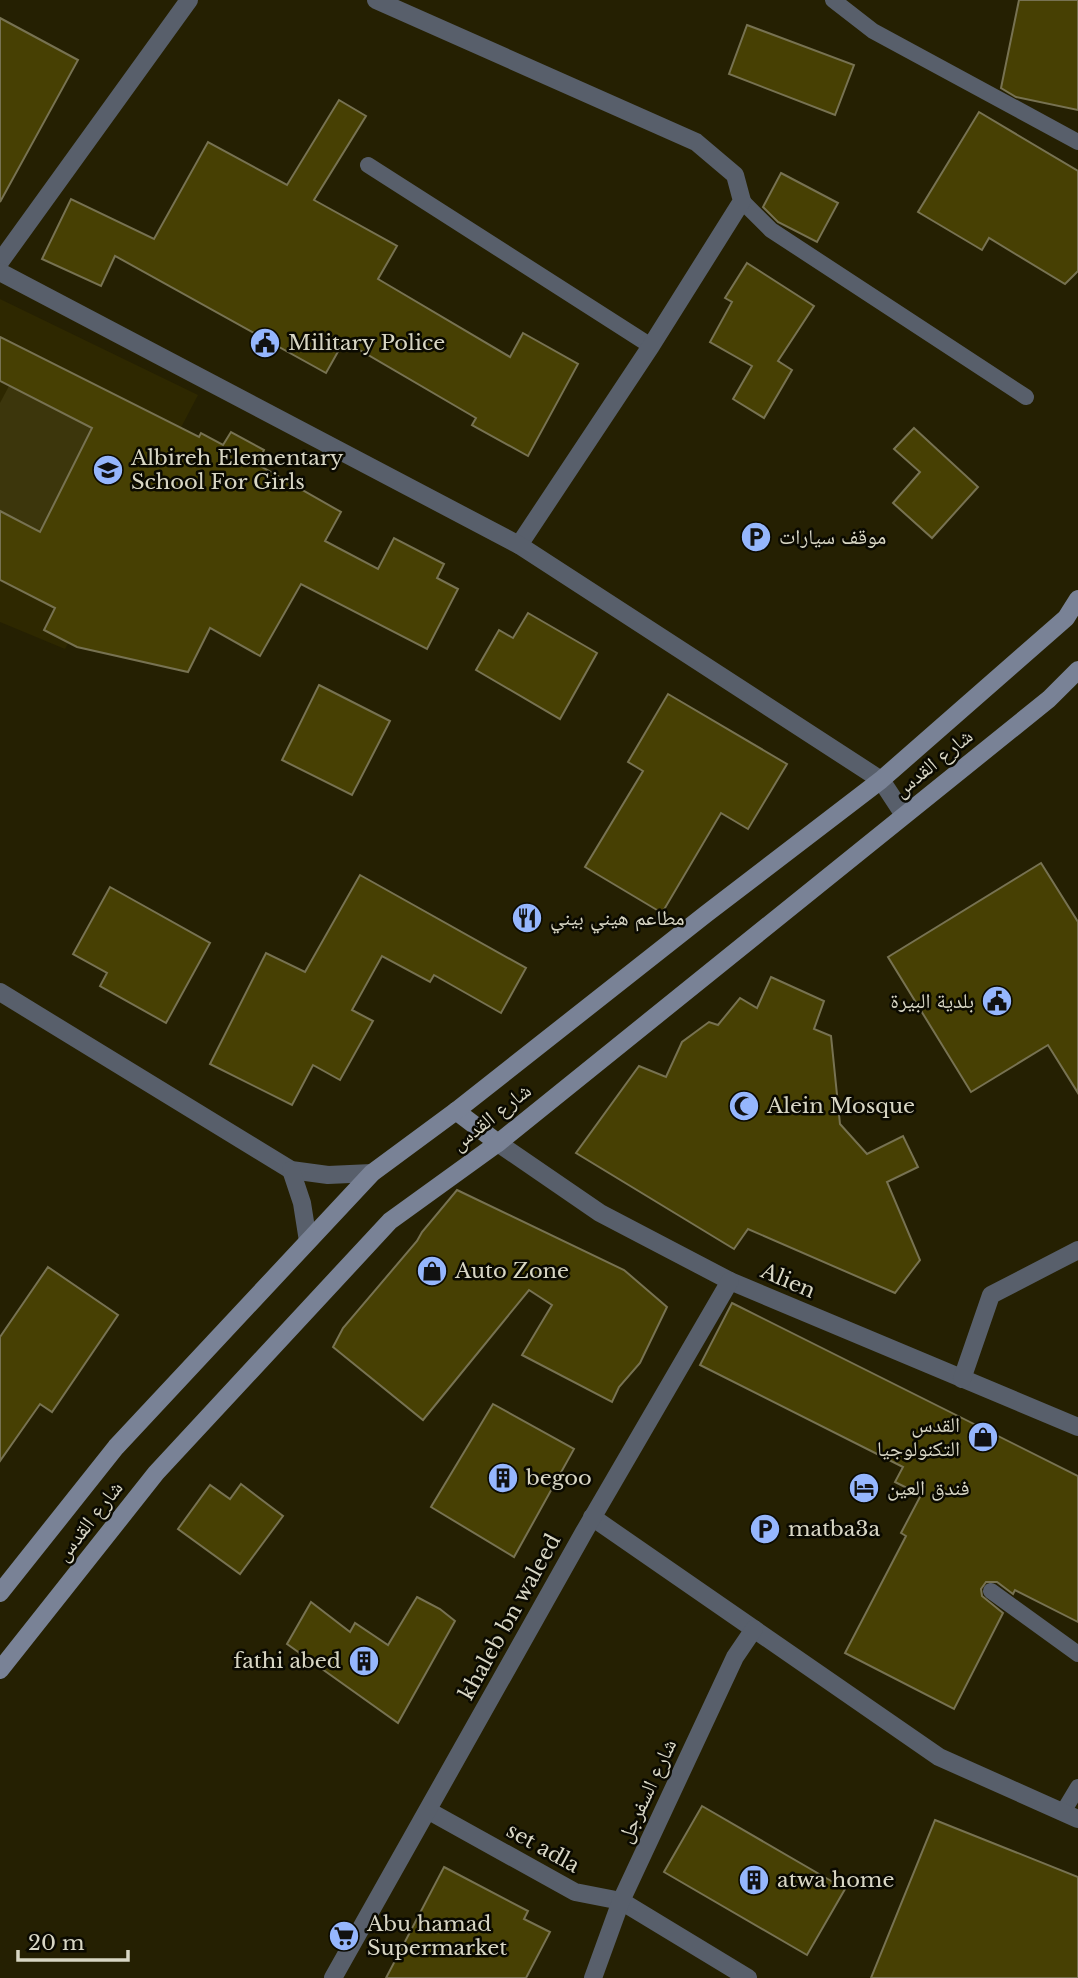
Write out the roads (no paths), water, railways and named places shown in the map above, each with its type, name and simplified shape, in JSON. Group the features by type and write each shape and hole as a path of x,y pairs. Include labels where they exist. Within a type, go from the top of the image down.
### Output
{"main road":[{"name":"شارع القدس","path":"0,1593 116,1447 372,1173 456,1111 881,780 1066,618 1078,599"},
{"name":"شارع القدس","path":"0,1670 156,1473 390,1221 498,1143 1049,699 1078,670"},
{"path":"456,1111 498,1143"}],"street":[{"path":"0,262 190,0"},
{"path":"376,0 695,142 735,175 742,201 651,346 519,545"},
{"path":"0,272 519,545 881,780 904,815"},
{"path":"0,992 291,1170 328,1175 372,1173"},
{"name":"Alien","path":"498,1143 600,1213 730,1281 1078,1427"},
{"path":"291,1170 302,1203 308,1241"},
{"path":"962,1379 991,1295 1078,1250"},
{"name":"khaleb bn waleed","path":"333,1978 592,1517 730,1281"},
{"path":"592,1517 939,1757 1071,1816"},
{"name":"شارع السفرجل","path":"593,1978 621,1901 735,1657 754,1629"},
{"name":"set adla","path":"429,1811 575,1892 621,1901 748,1978"}],"lane":[{"path":"833,0 873,31 1078,142"},
{"path":"368,165 651,346"},
{"path":"742,201 771,230 1026,397"},
{"path":"991,1591 1078,1654"},
{"path":"1071,1816 1078,1787"}],"place":[{"name":"Military Police","path":"265,343"},
{"name":"Albireh Elementary School For Girls","path":"108,470"},
{"name":"موقف سيارات","path":"756,537"},
{"name":"مطاعم هيني بيني","path":"527,918"},
{"name":"بلدية البيرة","path":"997,1001"},
{"name":"Alein Mosque","path":"744,1106"},
{"name":"Auto Zone","path":"432,1271"},
{"name":"القدس التكنولوجيا","path":"983,1437"},
{"name":"begoo","path":"503,1478"},
{"name":"فندق العين","path":"864,1488"},
{"name":"matba3a","path":"765,1529"},
{"name":"fathi abed","path":"364,1661"},
{"name":"atwa home","path":"754,1880"},
{"name":"Abu hamad Supermarket","path":"344,1936"}]}
